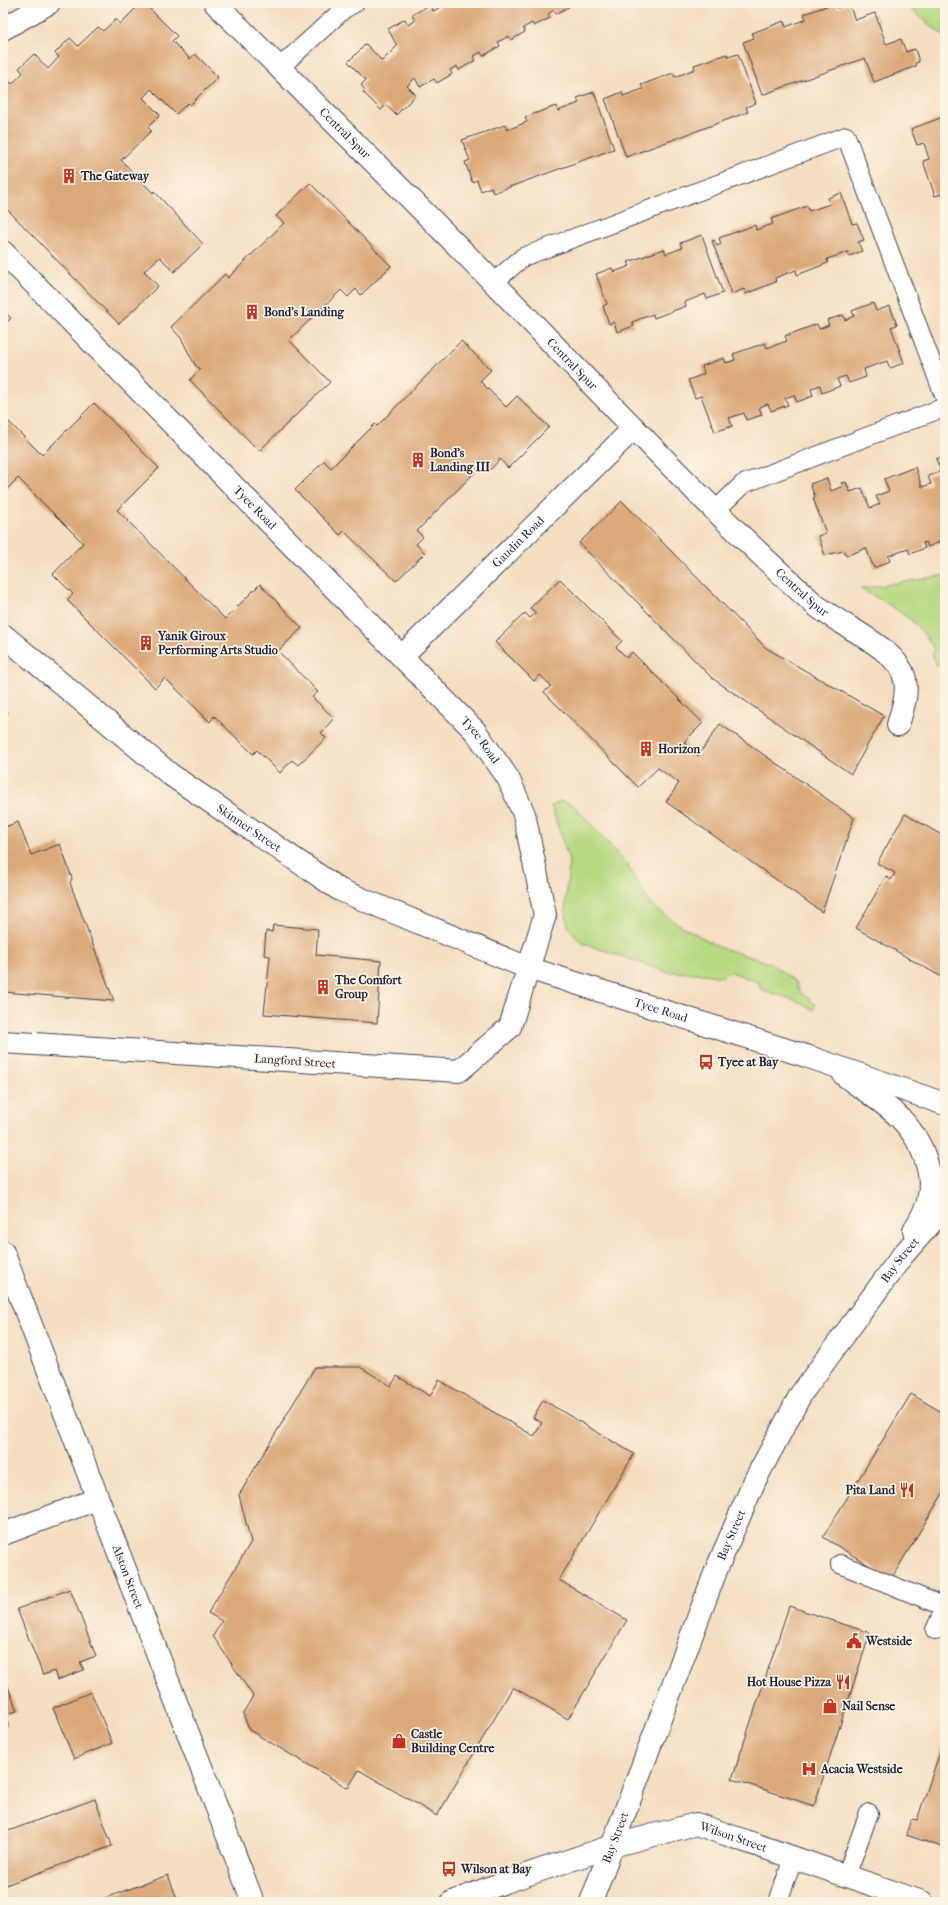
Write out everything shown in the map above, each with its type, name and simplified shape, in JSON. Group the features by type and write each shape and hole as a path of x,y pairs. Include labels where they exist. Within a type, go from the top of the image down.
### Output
{"street":[{"path":"3,28 49,3"},
{"name":"Central Spur","path":"215,3 716,510 816,606 873,643 898,663 905,678 906,696 898,725"},
{"name":"Tyee Road","path":"3,252 476,732 508,778 524,814 544,915 528,968 829,1064 945,1104"},
{"name":"Gaudin Road","path":"402,656 634,428"},
{"name":"Skinner Street","path":"3,635 171,774 340,890 528,968"},
{"name":"Langford Street","path":"3,1042 459,1071 510,1027 528,968"},
{"path":"829,1064 902,1120 917,1139 926,1162 931,1183 928,1202 902,1256"},
{"name":"Bay Street","path":"591,1902 717,1568 755,1480 801,1394 902,1256 945,1208"},
{"name":"Alston Street","path":"3,1252 253,1902"},
{"path":"3,1534 97,1499"},
{"name":"Wilson Street","path":"452,1902 505,1882 612,1846 696,1824 922,1902"}],"lane":[{"path":"279,68 344,9 355,3"},
{"path":"493,283 523,257 846,136 945,398"},
{"path":"716,510 743,484 945,407"},
{"path":"840,1564 945,1608 935,1630"},
{"path":"846,1876 869,1813"},
{"path":"778,1902 793,1858"}],"green space":[{"path":"903,3 945,3 945,37"},
{"path":"945,575 945,685 941,666 937,666 932,654 934,650 928,639 912,621 903,614 861,589"},
{"path":"561,801 573,805 627,864 650,904 678,924 719,947 770,963 796,982 800,992 815,1004 814,1010 796,1001 760,989 760,983 729,971 723,977 697,973 667,972 582,943 568,927 565,910 569,860 551,806"}],"building":[{"name":"The Gateway","path":"141,3 144,3 177,36 172,41 190,59 195,54 218,77 190,105 188,103 176,114 151,89 143,98 160,115 148,127 151,131 121,160 153,193 154,191 203,244 174,272 160,257 144,271 158,286 119,324 3,205 3,83 7,79 12,84 23,73 19,68 34,54 48,69 59,57 55,53 70,38 78,46 98,27 103,31 116,19 120,24"},
{"path":"289,3 298,3 293,8"},
{"path":"436,3 573,4 556,14 554,10 548,14 550,18 534,26 532,23 523,28 525,32 511,40 509,36 498,42 500,46 483,56 481,52 474,56 476,60 459,70 457,66 450,70 452,74 437,83 434,79 420,87 415,78 407,86 416,95 396,115 386,105 381,110 363,92 365,90 361,85 366,80 348,62 366,44 382,61 397,46 388,29 405,19 408,25 415,21 412,15 430,5 433,11 439,8"},
{"path":"835,3 837,8 849,4 855,20 875,13 886,44 901,39 906,52 915,49 919,62 915,63 916,66 874,82 865,58 762,95 743,42 754,38 752,33 784,21 786,27 806,19 804,14"},
{"path":"727,54 728,57 738,54 756,103 746,107 748,112 626,157 605,99 622,92 623,96 643,89 641,85 673,73 675,77 695,69 694,65"},
{"path":"594,92 614,149 493,193 491,187 481,191 477,180 472,182 465,162 470,160 462,140 505,125 507,130 527,122 525,117 556,106 558,111 579,103 577,98"},
{"path":"945,111 945,201 942,194 935,196 923,161 929,159 924,143 917,145 911,129 943,117 941,113"},
{"name":"Bond's Landing","path":"310,183 391,266 361,295 356,289 348,297 341,290 289,340 330,382 259,451 190,380 200,369 195,365 181,338 171,327 225,274 228,278 284,223 276,216"},
{"path":"841,193 852,224 857,223 864,240 858,242 862,251 849,256 848,252 827,259 828,263 797,275 796,270 775,278 776,282 745,294 744,289 732,294 712,241 714,240 717,246 721,244 719,238 755,225 756,230 773,224 771,219 807,206 809,211 830,204 828,198"},
{"path":"702,235 723,293 707,299 705,294 685,302 686,306 654,318 653,314 632,322 634,326 617,332 614,322 609,324 603,306 607,304 596,274 612,268 614,272 630,266 628,262 664,249 666,254 682,248 680,243"},
{"path":"873,303 876,311 890,306 897,325 891,327 904,363 890,368 887,361 864,369 866,377 849,383 846,376 837,379 840,386 822,393 820,385 811,389 813,396 797,402 794,395 785,398 788,405 771,411 768,404 759,407 762,415 746,420 744,413 729,418 732,426 715,432 701,396 695,398 688,380 704,374 702,366 724,358 726,363 735,360 733,354 765,343 767,348 787,341 785,336 817,324 819,329 829,325 827,320 843,315 845,320 854,316 852,311"},
{"path":"3,310 11,318 3,326"},
{"name":"Bond's Landing III","path":"461,341 491,370 480,381 506,407 517,396 549,427 508,468 500,459 490,470 483,464 417,531 423,537 416,544 425,553 396,581 344,531 340,535 295,490 324,461 331,468 375,424 377,426"},
{"path":"94,403 159,468 117,510 225,619 260,584 302,628 278,651 318,692 312,697 334,718 321,733 326,738 298,765 292,760 280,773 257,750 253,754 214,716 210,722 165,678 155,688 67,600 73,594 53,574 83,543 18,478 3,493 3,416 42,455"},
{"path":"945,456 945,535 941,536 942,541 928,547 926,542 923,543 925,548 910,554 908,549 888,556 890,561 874,568 866,548 846,556 844,551 825,555 818,536 826,533 813,498 815,497 810,484 827,478 831,491 843,486 841,483 846,482 850,492 862,488 870,508 880,504 876,496 889,491 884,479 915,467 922,487 931,484 928,476 941,471 936,459"},
{"path":"622,501 766,648 884,716 851,774 712,678 579,543"},
{"name":"Horizon","path":"560,579 622,641 616,647 627,658 632,652 703,723 684,742 698,756 720,724 854,818 822,912 666,802 679,783 658,768 638,787 544,692 551,686 540,675 534,681 495,642 525,613 530,618 536,613 530,608"},
{"path":"3,709 8,712 3,719"},
{"path":"905,814 945,837 945,979 856,928 886,876 891,880 895,873 877,863"},
{"path":"18,822 31,855 60,844 72,878 70,883 114,1001 3,992 3,823 5,827"},
{"name":"The Comfort Group","path":"273,925 318,929 316,955 381,961 377,1023 264,1014 270,956 264,955 266,931 272,932"},
{"path":"315,1367 360,1367 391,1386 397,1376 430,1396 439,1380 534,1436 542,1423 533,1418 543,1400 634,1454 559,1580 627,1620 568,1719 513,1687 437,1816 359,1770 348,1788 249,1730 243,1713 253,1696 213,1636 222,1621 208,1613 251,1542 239,1495"},
{"path":"911,1394 945,1414 945,1490 891,1579 823,1537"},
{"path":"70,1589 96,1656 80,1662 84,1670 57,1680 54,1671 43,1675 17,1609"},
{"path":"789,1606 870,1633 814,1806 732,1779"},
{"path":"7,1684 17,1711 4,1715 8,1725 3,1727 3,1686"},
{"path":"91,1692 112,1743 74,1759 53,1708"},
{"path":"945,1737 945,1848 906,1835 911,1819 917,1820"},
{"path":"95,1799 112,1846 3,1886 3,1833"},
{"path":"168,1875 178,1902 94,1902"}],"place":[{"name":"The Gateway","path":"69,176"},
{"name":"Bond's Landing","path":"252,312"},
{"name":"Bond's Landing III","path":"418,460"},
{"name":"Yanik Giroux Performing Arts Studio","path":"146,643"},
{"name":"Horizon","path":"646,749"},
{"name":"The Comfort Group","path":"323,987"},
{"name":"Tyee at Bay","path":"706,1062"},
{"name":"Pita Land","path":"907,1490"},
{"name":"Westside","path":"854,1641"},
{"name":"Hot House Pizza","path":"843,1682"},
{"name":"Nail Sense","path":"830,1706"},
{"name":"Castle Building Centre","path":"399,1741"},
{"name":"Acacia Westside","path":"809,1769"},
{"name":"Wilson at Bay","path":"449,1869"}]}
